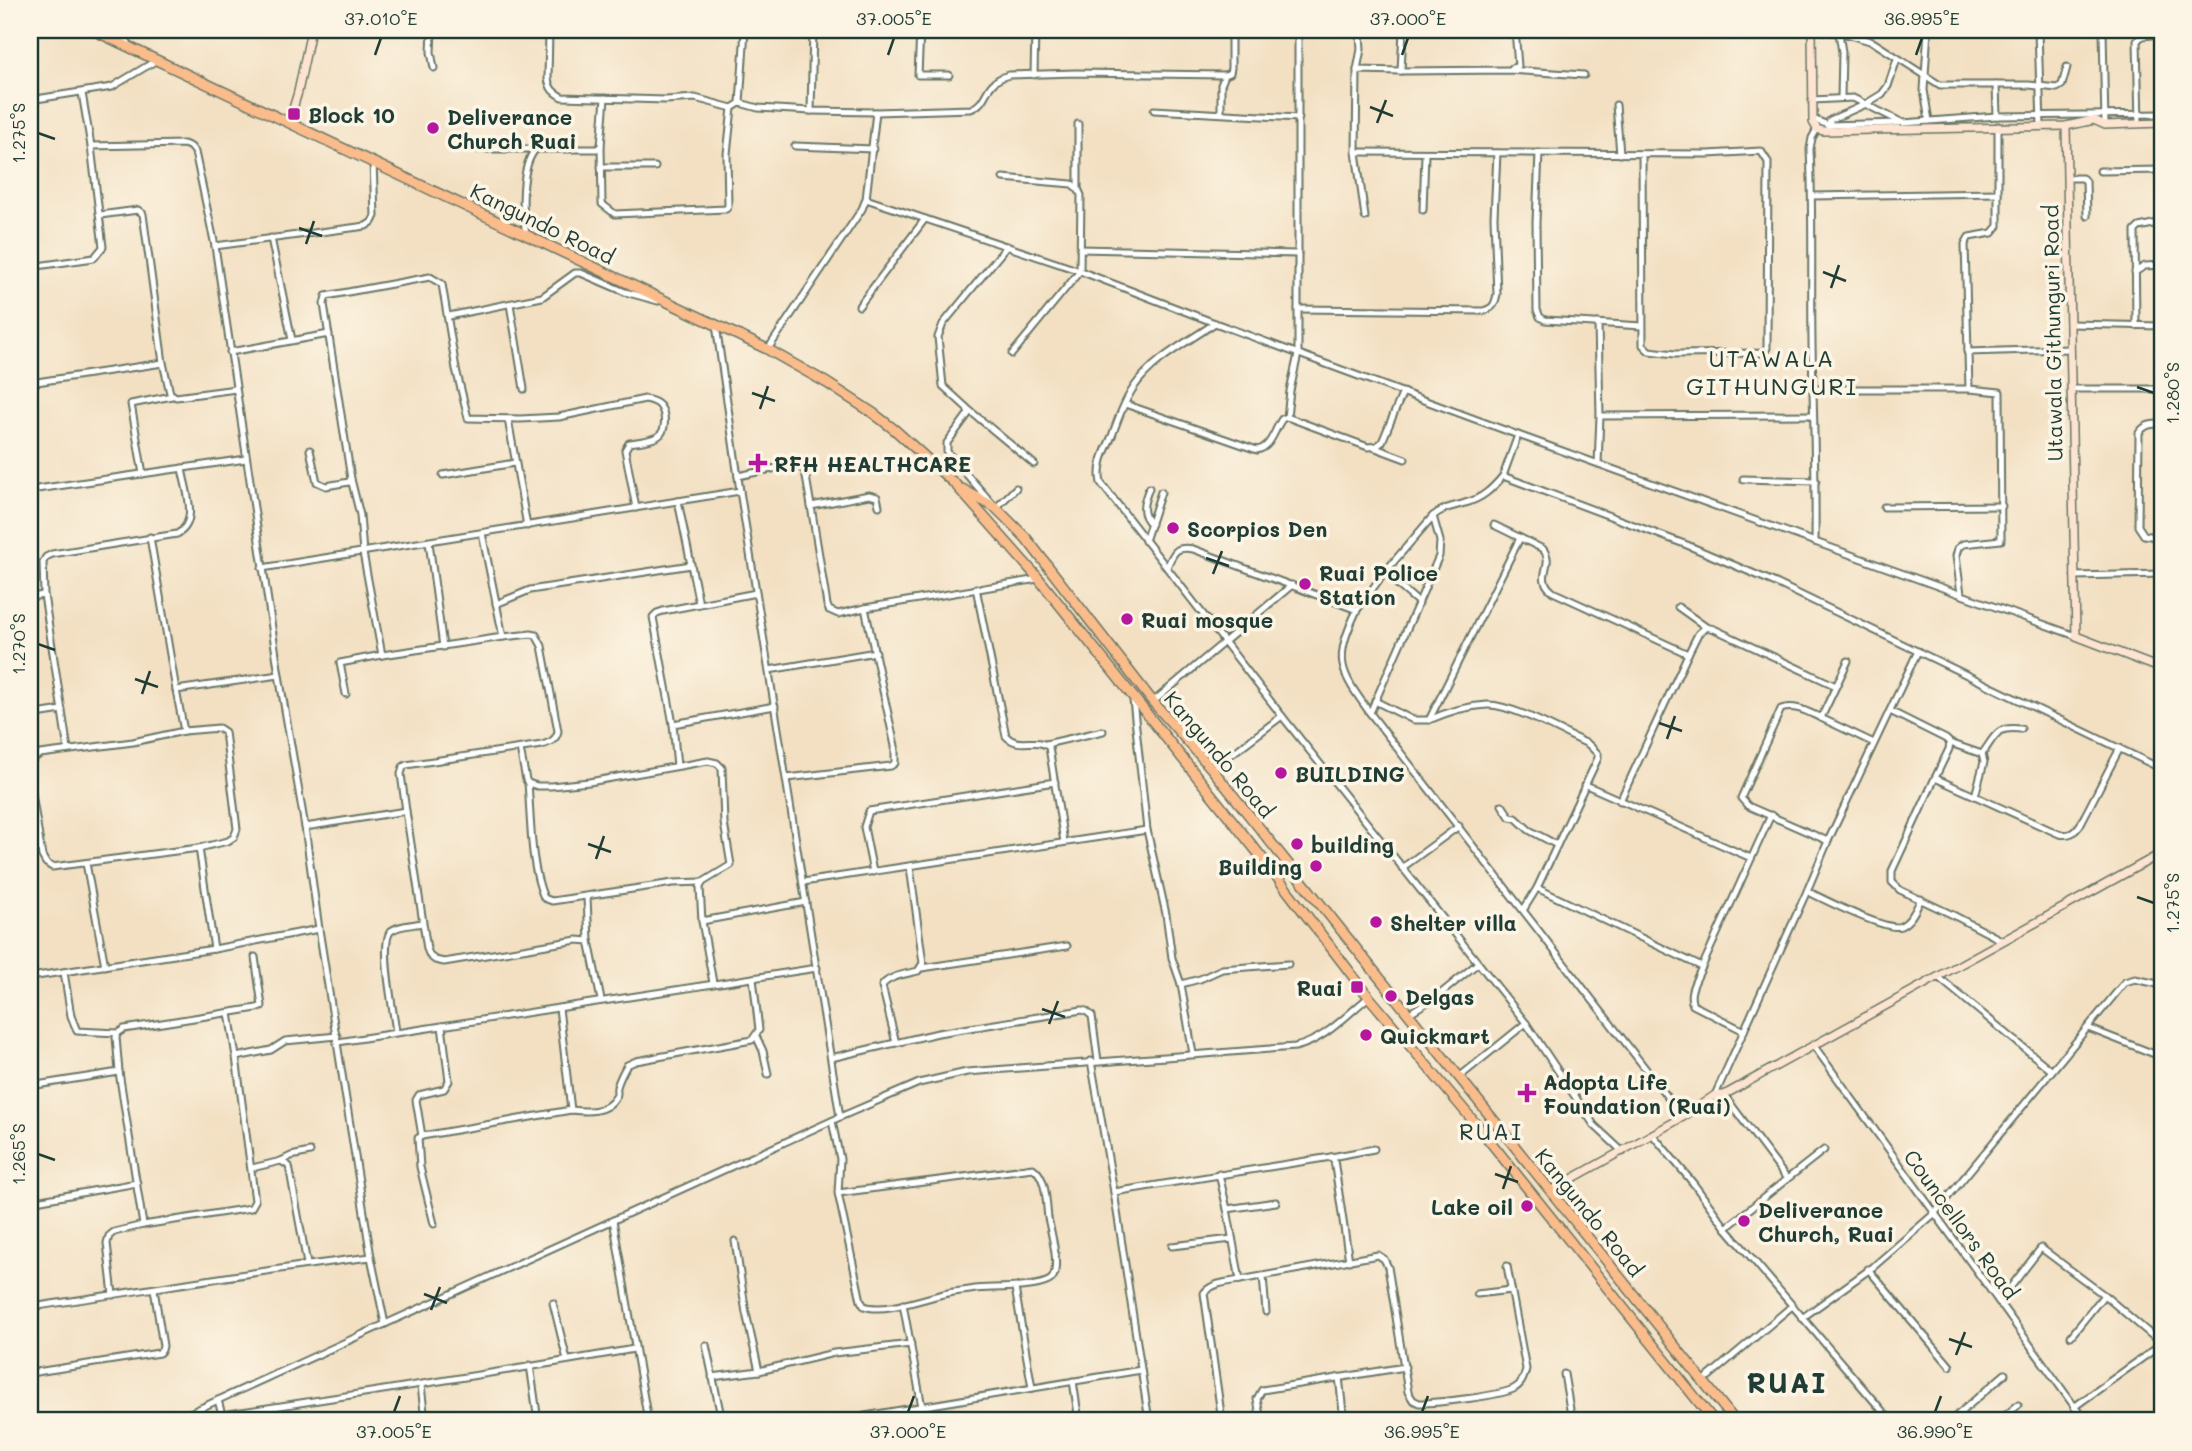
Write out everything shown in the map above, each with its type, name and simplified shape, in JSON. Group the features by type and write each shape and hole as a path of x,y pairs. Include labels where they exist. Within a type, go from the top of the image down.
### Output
{"highway":[{"name":"Kangundo Road","path":"93,30 767,349 875,414 955,484 1039,579 1369,996 1476,1124 1714,1421"},
{"name":"Kangundo Road","path":"955,484 996,508 1026,538 1153,702 1212,769 1735,1421"},
{"path":"1014,551 1019,541 1026,538"},
{"path":"1391,1023 1407,1013"}],"street":[{"path":"121,30 131,48"},
{"path":"289,122 311,30"},
{"path":"432,30 431,52 434,68"},
{"path":"550,30 548,79 554,93 562,97 695,98 732,108 740,103 758,108 876,112 971,109 981,102 991,84 1009,75 1225,75 1230,73 1231,68 1231,30"},
{"path":"740,103 745,30"},
{"path":"811,111 813,30"},
{"path":"920,30 918,75 949,75"},
{"path":"1034,75 1035,30"},
{"path":"1287,417 1298,354 1298,30"},
{"path":"1353,30 1360,35 1361,48 1357,70 1356,152 1365,218"},
{"path":"1401,71 1403,30"},
{"path":"1509,70 1518,66 1515,30"},
{"path":"1592,30 1732,30"},
{"path":"1817,129 1813,119 1812,100 1815,30 1839,33 1863,30"},
{"path":"1928,30 1925,105 1929,121"},
{"path":"2038,30 2041,126"},
{"path":"2103,30 2105,125"},
{"path":"2138,119 2137,41 2142,36 2152,35 2154,30"},
{"path":"1854,32 1940,85 2061,87 2067,67"},
{"path":"1839,33 1842,52 1841,98"},
{"path":"1827,128 1830,120 1864,105 1886,90 1897,59"},
{"path":"30,100 118,86 158,60"},
{"path":"1357,70 1509,70 1584,75"},
{"path":"1221,113 1225,75"},
{"path":"1996,85 1997,116"},
{"path":"30,267 94,258 103,247 82,93"},
{"path":"1812,100 1853,98 1902,123"},
{"path":"605,99 601,146 602,204 615,214 726,209 727,154 732,108"},
{"path":"1616,105 1620,154"},
{"path":"1154,110 1299,118"},
{"path":"767,349 862,209 866,199 876,112"},
{"path":"1813,119 1827,128 2066,126 2094,120 2105,125 2162,114"},
{"path":"1817,129 2040,115 2105,115 2162,123"},
{"path":"1078,124 1078,189"},
{"path":"1969,389 1965,244 1969,237 1996,231 1998,226 1998,126"},
{"name":"Utawala Githunguri Road","path":"2066,126 2076,636"},
{"path":"1815,542 1811,149 1812,138 1817,129"},
{"path":"91,146 184,144 195,152 215,246 262,568 371,1257 385,1324"},
{"path":"477,149 597,149 601,146"},
{"path":"795,146 873,149"},
{"path":"526,234 523,217 528,164 536,149"},
{"path":"1356,152 1708,154 1761,151 1768,162 1765,352 1675,354 1645,349 1642,326 1642,154"},
{"path":"1423,210 1425,153"},
{"path":"1298,309 1492,309 1497,294 1494,217 1497,153"},
{"path":"1539,153 1536,222 1537,310 1540,317 1545,320 1642,326"},
{"path":"215,246 366,226 375,216 373,161"},
{"path":"601,167 655,167"},
{"path":"2100,171 2162,170"},
{"path":"1003,178 1072,184 1081,195 1080,271 1012,354"},
{"path":"2067,178 2082,178 2086,181 2087,216"},
{"path":"1812,195 1998,193"},
{"path":"866,199 1080,271 1518,435 2162,669"},
{"path":"100,215 138,210 143,214 163,363 172,396"},
{"path":"506,224 523,217"},
{"path":"859,306 925,219"},
{"path":"2136,326 2135,231 2138,227 2162,222"},
{"path":"271,239 292,340"},
{"path":"1007,246 939,331 943,386 1034,464"},
{"path":"1080,250 1298,254"},
{"path":"2134,272 2145,266 2162,265"},
{"path":"449,316 542,297 575,273 581,273 625,292 675,305"},
{"path":"382,655 363,553 360,515 351,479 329,334 324,299 329,294 430,277 442,284 456,369 468,418 559,417 645,399 660,405 664,414 664,429 661,434 629,443 625,450 636,508"},
{"path":"510,304 524,389"},
{"path":"1215,323 1159,361 1135,385 1101,463 1101,482 1282,716 1526,1023 1594,1125 1623,1152"},
{"path":"1598,323 1598,464"},
{"path":"2070,324 2162,326"},
{"path":"716,325 840,1117"},
{"path":"230,352 329,334"},
{"path":"1967,352 2070,349"},
{"path":"30,383 163,363"},
{"path":"144,474 131,404 236,388"},
{"path":"1813,389 2000,391 2001,540 1963,544 1958,548 1956,556 1961,594"},
{"path":"2071,389 2162,389"},
{"path":"1373,447 1382,442 1403,392"},
{"path":"1125,404 1258,450 1269,444 1282,419 1287,417 1405,459"},
{"path":"967,408 967,417 947,443 947,452 996,508 1016,488"},
{"path":"1600,416 1813,415"},
{"path":"508,419 527,526"},
{"path":"2162,424 2147,425 2139,433 2138,526 2144,535 2162,538"},
{"path":"1518,435 1503,476 1492,489 1480,498 1446,507 1433,516 1384,573 1357,610 1344,645 1344,674 1370,713 1683,1117"},
{"path":"310,450 317,482 326,486 349,482 351,479"},
{"path":"30,490 246,458"},
{"path":"443,475 515,463"},
{"path":"738,476 796,464 805,471 829,610 838,614 1039,579"},
{"path":"68,750 44,595 43,562 52,554 177,534 184,530 191,517 181,468"},
{"path":"1503,476 1687,545 1778,584 2162,769"},
{"path":"1743,479 1816,481"},
{"path":"1149,488 1143,511 1146,520 1151,524"},
{"path":"262,568 740,491"},
{"path":"1145,541 1161,492"},
{"path":"811,506 869,495 877,497 879,506"},
{"path":"678,501 699,604"},
{"path":"1884,507 2002,506"},
{"path":"1370,713 1440,550 1433,516"},
{"path":"1494,525 1537,545 1547,554 1543,581 1553,592 1688,654"},
{"path":"482,533 503,637"},
{"path":"150,537 184,731"},
{"path":"1429,720 1520,538"},
{"path":"429,542 443,647"},
{"path":"1167,567 1174,552 1183,548 1193,549 1357,610"},
{"path":"496,604 530,590 691,565"},
{"path":"1384,573 1419,603"},
{"path":"2073,576 2162,574"},
{"path":"1153,702 1292,584"},
{"path":"976,588 1006,736 1017,744 1046,744 1104,731"},
{"path":"677,766 673,724 653,617 663,611 756,593"},
{"path":"30,597 44,595"},
{"path":"1678,607 1706,627 1836,685"},
{"path":"787,778 891,766 895,763 895,746 865,608"},
{"path":"1620,801 1688,654 1698,634 1706,627"},
{"path":"346,694 341,663 503,637 531,634 540,639 558,730 552,742 406,765 401,771 426,949 435,960 444,961 577,940 589,941"},
{"path":"1714,1096 1828,841 1918,651"},
{"path":"769,670 876,652"},
{"path":"1821,718 1848,661"},
{"path":"176,690 279,675"},
{"path":"1133,695 1147,830 1166,914 1172,958 1181,985 1193,1054"},
{"path":"1375,701 1413,720 1429,720 1468,707 1489,705 1508,709 1588,744 1595,750 1598,758 1586,785 1537,888 1524,909"},
{"path":"673,724 775,706"},
{"path":"1828,841 1748,806 1741,798 1776,717 1780,709 1788,706 1800,709 1874,743"},
{"path":"30,715 62,710"},
{"path":"1891,710 1950,743 1982,754"},
{"path":"1212,769 1282,716"},
{"path":"1982,754 2000,730 2005,727 2021,729"},
{"path":"30,761 40,754 219,728 225,732 237,829 234,837 228,841 199,848 52,867 42,856 30,781"},
{"path":"1950,743 1891,878 1895,887 2003,941"},
{"path":"1046,744 1049,747 1064,842"},
{"path":"1936,778 2059,834 2067,835 2074,833 2080,825 2120,748"},
{"path":"520,749 528,783 532,836 544,898 551,901 587,898 673,883 703,882 732,865 724,823 722,768 717,763 708,761 589,782 537,786 528,783"},
{"path":"1975,796 1984,762 1982,754"},
{"path":"873,872 864,827 869,811 1055,782"},
{"path":"1586,785 1751,858"},
{"path":"1502,805 1510,817 1516,818 1530,830 1557,845"},
{"path":"305,827 406,811"},
{"path":"1744,1031 1693,1005 1691,994 1771,815"},
{"path":"1402,868 1459,826"},
{"path":"803,882 1147,830"},
{"path":"199,848 214,950"},
{"path":"1550,1191 1623,1152 1714,1096 1724,1095 2162,853"},
{"path":"86,863 105,965"},
{"path":"910,867 922,968"},
{"path":"703,882 699,892 713,982"},
{"path":"1537,888 1702,967"},
{"path":"1807,891 1881,924 1898,928 1908,921 1921,899"},
{"path":"587,898 589,941 601,1000"},
{"path":"702,921 806,901"},
{"path":"396,1032 388,980 386,940 388,933 395,928 422,923"},
{"path":"30,977 214,950 319,929"},
{"path":"896,1042 882,986 884,982 922,968 1067,946"},
{"path":"64,972 71,1016 77,1031 118,1033 124,1029 150,1024 262,1006 255,957"},
{"path":"1407,1013 1430,1001 1478,962"},
{"path":"1181,985 1222,969 1288,964"},
{"path":"236,1057 271,1050 285,1041 338,1039 442,1026 817,968"},
{"path":"1938,977 2051,1070"},
{"path":"434,1224 420,1167 418,1138 571,1110 586,1112 602,1109 617,1096 617,1087 627,1065 636,1061 744,1043 756,1036 759,1030 753,978"},
{"path":"1802,1318 1868,1269 1936,1213 2125,982 2135,979 2162,985"},
{"path":"172,1421 919,1083 967,1072 1302,1045 1325,1034 1369,996"},
{"path":"559,1007 571,1110"},
{"path":"831,1058 938,1033 1082,1010 1092,1016 1094,1061 1149,1421"},
{"path":"113,1295 107,1243 114,1231 251,1208 256,1201 229,1013"},
{"path":"1458,1078 1526,1023"},
{"path":"422,1136 417,1097 444,1089 449,1082 442,1026"},
{"path":"2088,1028 2162,1057"},
{"path":"118,1033 116,1037 119,1072 143,1225"},
{"path":"756,1036 763,1051 768,1074"},
{"name":"Councellors Road","path":"1814,1046 2085,1421"},
{"path":"30,1086 119,1072"},
{"path":"1724,1095 1787,1179"},
{"path":"832,1121 840,1159 838,1193 864,1306 870,1308 903,1304 947,1293 1045,1283 1052,1280 1055,1273 1042,1181 1037,1170 1027,1168 838,1193"},
{"path":"1652,1134 1726,1228 1889,1421"},
{"path":"1114,1192 1374,1149"},
{"path":"1726,1228 1824,1150"},
{"path":"252,1168 310,1152"},
{"path":"1331,1157 1334,1160 1349,1261"},
{"path":"281,1161 289,1166 307,1264"},
{"path":"1219,1174 1240,1280"},
{"path":"30,1202 137,1183"},
{"path":"1227,1209 1276,1202"},
{"path":"613,1220 648,1421"},
{"path":"1172,1246 1232,1239"},
{"path":"735,1241 746,1313 759,1371"},
{"path":"1999,1302 2041,1248 2104,1295 2162,1344 2074,1407"},
{"path":"1222,1421 1203,1293 1214,1285 1378,1255 1388,1267 1410,1396 1419,1402 1508,1391 1518,1386 1524,1378 1526,1369 1507,1266"},
{"path":"30,1307 307,1264 371,1257"},
{"path":"1868,1269 1950,1366"},
{"path":"1263,1276 1266,1312"},
{"path":"1015,1288 1032,1388"},
{"path":"30,1373 159,1353 163,1346 155,1289"},
{"path":"1477,1294 1511,1290"},
{"path":"2071,1336 2104,1295"},
{"path":"552,1303 567,1360"},
{"path":"903,1304 922,1406"},
{"path":"1708,1377 1792,1306"},
{"path":"712,1377 759,1371 834,1353 911,1344"},
{"path":"706,1345 722,1421"},
{"path":"218,1400 223,1418 634,1349"},
{"path":"530,1365 538,1421"},
{"path":"1261,1421 1257,1399 1262,1390 1405,1367"},
{"path":"835,1421 1141,1370"},
{"path":"1564,1374 1572,1421"},
{"path":"1953,1420 2005,1374"},
{"path":"1339,1377 1344,1421"},
{"path":"1073,1381 1079,1421"},
{"path":"421,1385 425,1421"},
{"path":"1999,1421 2018,1405"},
{"path":"881,1413 882,1421"}],"place":[{"name":"Block 10","path":"294,114"},
{"name":"Deliverance Church Ruai","path":"433,128"},
{"name":"RFH HEALTHCARE","path":"758,463"},
{"name":"Scorpios Den","path":"1173,528"},
{"name":"Ruai Police Station","path":"1305,584"},
{"name":"Ruai mosque","path":"1127,619"},
{"name":"BUILDING","path":"1281,773"},
{"name":"building","path":"1297,844"},
{"name":"Building","path":"1316,866"},
{"name":"Shelter villa","path":"1376,922"},
{"name":"Ruai","path":"1357,987"},
{"name":"Delgas","path":"1391,996"},
{"name":"Quickmart","path":"1366,1035"},
{"name":"Adopta Life Foundation (Ruai)","path":"1527,1093"},
{"name":"Lake oil","path":"1527,1206"},
{"name":"Deliverance Church, Ruai","path":"1744,1221"}],"district":[{"name":"UTAWALA GITHUNGURI","path":"1772,371"},
{"name":"RUAI","path":"1491,1131"},
{"name":"RUAI","path":"1787,1382"}]}
